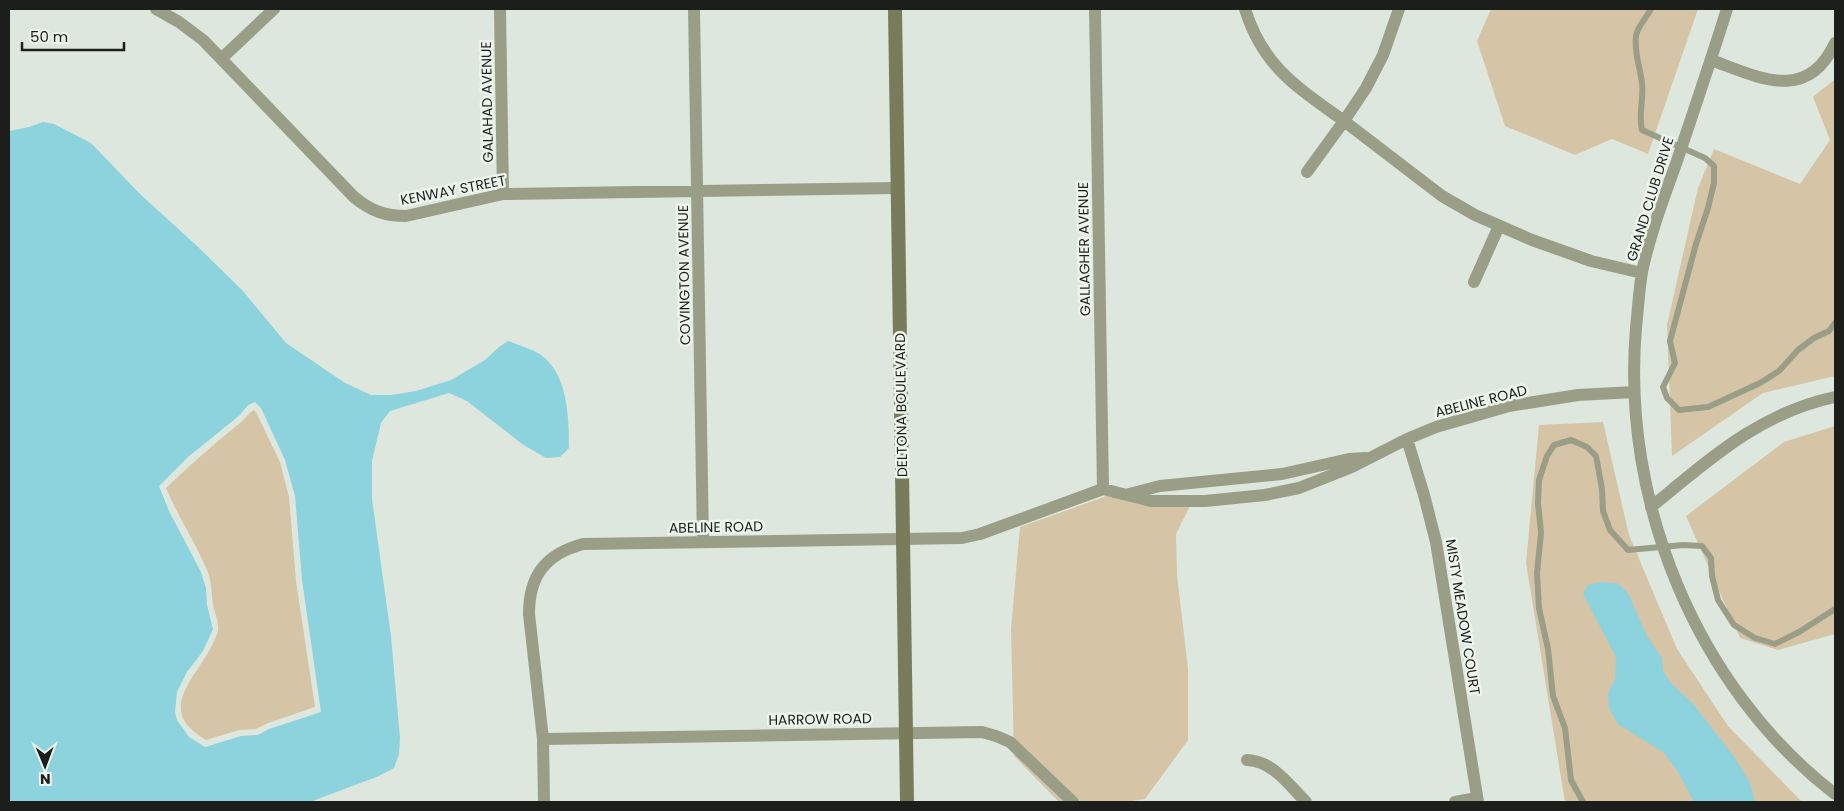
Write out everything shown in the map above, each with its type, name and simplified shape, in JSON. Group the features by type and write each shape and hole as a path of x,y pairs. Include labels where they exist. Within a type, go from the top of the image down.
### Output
{"main road":[{"name":"DELTONA BOULEVARD","path":"895,9 907,802"}],"street":[{"name":"KENWAY STREET","path":"156,9 179,22 203,40 222,58 354,197 377,212 392,216 406,216 503,194 898,188"},
{"path":"222,58 274,9"},
{"name":"GALAHAD AVENUE","path":"500,9 503,194"},
{"name":"COVINGTON AVENUE","path":"694,9 703,542"},
{"name":"GALLAGHER AVENUE","path":"1096,9 1103,489"},
{"path":"1245,9 1262,48 1275,67 1291,83 1442,196 1499,226 1591,261 1642,273"},
{"path":"1307,172 1344,121 1370,80 1383,55 1399,9"},
{"name":"GRAND CLUB DRIVE","path":"1727,9 1656,222 1642,273 1635,348 1634,392 1642,471 1663,548 1678,586 1698,628 1721,667 1771,733 1801,764 1834,789"},
{"path":"1711,60 1769,80 1789,81 1810,74 1821,66 1835,43"},
{"path":"1474,282 1499,226"},
{"name":"ABELINE ROAD","path":"544,802 543,739 529,599 533,584 540,571 550,560 569,548 583,544 962,538 980,534 1103,489 1151,501 1205,501 1265,495 1299,488 1352,467 1407,439 1436,427 1509,406 1578,395 1634,392"},
{"path":"1651,508 1729,444 1755,428 1807,405 1835,398"},
{"name":"MISTY MEADOW COURT","path":"1407,439 1436,542 1478,800"},
{"name":"ABELINE ROAD","path":"1127,495 1160,486 1282,474 1350,459 1371,458"},
{"name":"HARROW ROAD","path":"543,739 982,732 1010,742 1072,802"},
{"path":"1247,760 1263,763 1275,770 1306,802"},
{"path":"1455,802 1478,800"}],"lane":[{"path":"1651,9 1636,34 1635,54 1642,82 1643,102 1639,119 1642,130 1682,146 1705,158 1714,166 1714,183 1670,342 1675,363 1663,387 1667,398 1679,410 1708,407 1779,372 1798,350 1814,338 1829,331 1835,322"},
{"path":"1583,802 1571,780 1565,728 1553,696 1548,649 1539,608 1537,572 1541,533 1538,503 1539,480 1547,456 1554,445 1571,440 1587,447 1596,456 1602,489 1603,511 1610,530 1628,550 1683,545 1702,546 1711,558 1712,576 1718,600 1734,625 1755,638 1775,644 1799,632 1835,608"}],"shaded area":[{"path":"1491,9 1698,9 1648,154 1612,139 1575,155 1505,126 1477,41"},
{"path":"1835,79 1835,376 1763,393 1672,456 1667,325 1698,188 1714,149 1800,184 1830,140 1813,97"},
{"path":"254,410 280,462 289,497 296,581 315,707 256,729 239,730 206,740 190,728 182,717 181,705 184,692 214,641 218,632 218,623 209,574 166,488"},
{"path":"1603,422 1629,535 1677,649 1728,726 1802,802 1565,802 1526,563 1539,425"},
{"path":"1835,426 1835,634 1778,650 1740,638 1686,516 1784,442"},
{"path":"1118,492 1193,500 1176,534 1177,575 1188,669 1188,740 1145,799 1126,802 1059,802 1014,756 1011,629 1020,527"}],"water":[{"path":"43,122 54,124 91,143 141,195 243,291 286,343 345,383 371,395 391,395 416,391 451,380 485,360 508,341 541,355 557,373 565,397 569,448 560,457 546,458 522,444 467,401 449,393 390,411 381,423 372,461 372,499 391,636 400,738 399,754 394,768 379,776 310,802 9,802 9,131","holes":["255,402 261,408 285,460 295,496 302,580 321,712 269,729 258,735 241,736 205,747 189,737 177,720 175,712 177,692 187,672 203,651 213,629 207,605 206,588 201,572 169,511 159,486 188,457 240,415 248,405"]},
{"path":"1601,582 1617,583 1628,593 1647,636 1662,658 1663,671 1671,683 1694,705 1735,758 1750,783 1755,802 1694,802 1678,772 1664,753 1618,724 1609,708 1608,693 1615,679 1616,657 1583,594 1588,585"}]}
